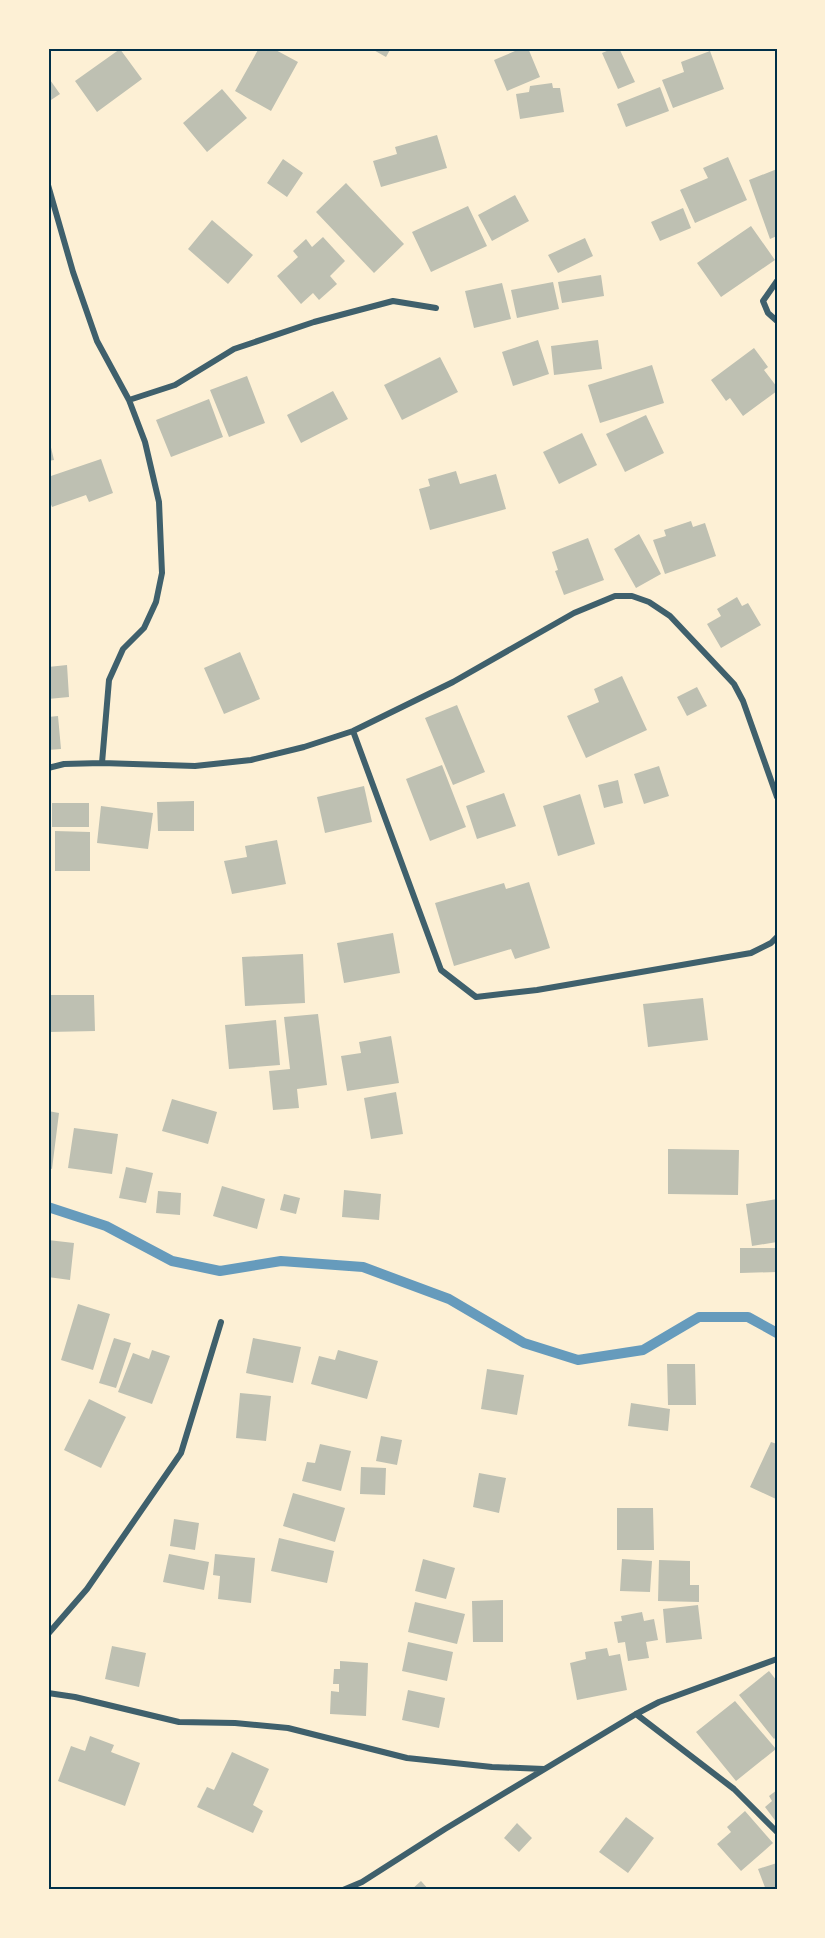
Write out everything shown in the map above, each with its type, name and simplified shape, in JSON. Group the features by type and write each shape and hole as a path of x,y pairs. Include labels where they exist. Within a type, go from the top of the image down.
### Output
{"street":[{"path":"48,185 73,272 98,341 129,400 145,442 159,502 162,573 156,602 144,628 123,649 109,680 102,763"},
{"path":"777,281 763,301 768,313 777,321"},
{"path":"129,400 175,385 234,349 314,322 393,301 436,308"},
{"path":"48,768 64,764 102,763 195,765 251,760 304,747 353,731 453,682 574,613 615,596 632,596 649,602 670,616 734,684 743,701 777,798"},
{"path":"353,731 441,970 476,997 537,990 751,953 771,943 777,937"},
{"path":"48,1634 87,1589 181,1454 221,1322"},
{"path":"344,1890 362,1882 445,1828 636,1714 659,1702 777,1659"},
{"path":"48,1693 75,1697 179,1722 235,1723 288,1728 407,1758 492,1767 544,1769"},
{"path":"636,1714 734,1789 777,1832"}],"building":[{"path":"259,48 272,48 298,62 271,111 235,91"},
{"path":"370,48 391,48 386,57"},
{"path":"522,48 528,48 540,77 507,91 494,60"},
{"path":"619,48 635,82 618,89 602,53"},
{"path":"120,49 142,79 97,112 75,81"},
{"path":"710,51 724,89 673,108 662,80 684,72 681,62"},
{"path":"48,77 60,94 48,102"},
{"path":"552,83 553,88 560,88 564,112 520,119 516,94 529,92 530,86"},
{"path":"660,87 669,111 626,127 617,104"},
{"path":"222,89 247,118 207,152 183,123"},
{"path":"437,135 447,168 381,187 373,161 397,154 395,147"},
{"path":"728,157 747,200 695,223 680,190 708,178 703,168"},
{"path":"283,159 303,173 287,197 267,183"},
{"path":"777,169 777,236 770,239 749,180"},
{"path":"346,183 404,244 374,273 316,212"},
{"path":"515,195 529,221 492,241 478,215"},
{"path":"468,206 487,246 431,272 412,232"},
{"path":"683,208 691,228 660,241 651,222"},
{"path":"212,220 253,255 228,284 188,249"},
{"path":"751,226 775,260 721,297 697,263"},
{"path":"323,237 345,261 330,276 337,284 319,300 313,293 301,304 277,276 298,257 293,251 306,239 312,247"},
{"path":"585,238 593,256 558,273 548,255"},
{"path":"601,275 604,296 562,303 558,282"},
{"path":"553,282 559,309 517,318 511,290"},
{"path":"502,283 511,319 474,328 465,291"},
{"path":"538,340 549,374 513,386 502,352"},
{"path":"598,340 602,369 554,375 551,346"},
{"path":"754,348 768,367 764,370 777,387 777,391 743,416 730,398 726,401 711,380"},
{"path":"440,357 458,392 402,420 384,385"},
{"path":"652,365 664,403 600,423 588,385"},
{"path":"247,376 265,423 229,437 210,390"},
{"path":"333,391 348,419 301,443 287,415"},
{"path":"209,399 223,437 171,457 156,420"},
{"path":"646,415 664,453 625,472 606,434"},
{"path":"582,433 597,465 559,484 543,452"},
{"path":"48,435 54,460 48,461"},
{"path":"101,459 113,493 89,502 86,495 52,507 48,497 48,477"},
{"path":"456,471 460,484 496,474 506,509 430,530 419,489 430,486 428,479"},
{"path":"691,521 693,527 705,523 716,556 665,574 653,540 666,536 664,530"},
{"path":"639,534 661,574 636,588 614,549"},
{"path":"588,538 604,580 564,595 555,571 558,570 552,552"},
{"path":"737,597 742,606 748,603 761,625 721,648 707,624 721,616 717,609"},
{"path":"240,652 260,699 224,714 204,668"},
{"path":"67,665 69,697 48,699 48,667"},
{"path":"622,676 647,730 586,758 567,716 599,702 594,689"},
{"path":"697,687 707,706 687,716 677,697"},
{"path":"457,705 485,772 453,785 425,718"},
{"path":"58,716 61,749 48,750 48,717"},
{"path":"442,765 466,827 430,841 406,779"},
{"path":"659,766 669,796 644,804 634,774"},
{"path":"618,780 623,803 604,808 598,785"},
{"path":"364,786 372,822 325,833 317,797"},
{"path":"504,793 516,826 477,839 466,806"},
{"path":"580,794 595,844 558,856 543,806"},
{"path":"194,801 194,831 158,831 157,802"},
{"path":"52,803 89,803 89,827 52,827"},
{"path":"101,806 153,813 148,849 97,843"},
{"path":"55,831 90,832 90,871 55,871"},
{"path":"277,840 286,884 232,894 224,861 247,857 245,846"},
{"path":"529,882 550,948 515,959 511,949 454,966 435,903 504,883 506,889"},
{"path":"393,933 400,973 344,983 337,943"},
{"path":"303,954 305,1003 245,1006 242,957"},
{"path":"49,995 94,995 95,1031 49,1032"},
{"path":"703,998 708,1040 648,1047 643,1004"},
{"path":"318,1014 327,1085 297,1089 299,1108 273,1110 269,1071 290,1069 284,1017"},
{"path":"276,1020 280,1065 229,1069 225,1025"},
{"path":"391,1036 399,1083 347,1091 341,1056 361,1053 359,1042"},
{"path":"396,1092 403,1134 371,1139 364,1098"},
{"path":"172,1099 217,1112 208,1144 162,1131"},
{"path":"48,1111 59,1113 52,1169 48,1168"},
{"path":"74,1128 118,1134 112,1174 68,1168"},
{"path":"668,1149 739,1150 738,1195 668,1194"},
{"path":"126,1167 153,1173 146,1203 119,1198"},
{"path":"222,1186 265,1199 257,1229 213,1216"},
{"path":"344,1190 381,1194 379,1220 342,1217"},
{"path":"158,1191 181,1193 180,1215 156,1213"},
{"path":"284,1194 300,1198 296,1214 280,1210"},
{"path":"777,1199 777,1242 752,1246 746,1204"},
{"path":"48,1240 74,1243 70,1280 48,1277"},
{"path":"740,1248 777,1248 777,1272 740,1273"},
{"path":"78,1304 110,1314 93,1370 61,1360"},
{"path":"114,1338 131,1343 116,1388 99,1383"},
{"path":"253,1338 301,1347 293,1383 246,1373"},
{"path":"152,1350 170,1356 152,1404 118,1392 133,1353 149,1359"},
{"path":"338,1350 378,1361 367,1399 311,1384 319,1356 335,1360"},
{"path":"667,1364 695,1364 696,1405 668,1405"},
{"path":"487,1369 524,1375 517,1415 481,1409"},
{"path":"240,1393 271,1396 266,1441 236,1438"},
{"path":"89,1399 126,1417 101,1468 64,1450"},
{"path":"631,1403 670,1409 668,1431 628,1426"},
{"path":"381,1436 402,1440 397,1465 376,1461"},
{"path":"771,1442 777,1444 776,1499 750,1487"},
{"path":"320,1444 351,1451 341,1491 302,1481 307,1462 315,1463"},
{"path":"361,1467 386,1468 385,1495 360,1494"},
{"path":"479,1473 506,1478 499,1513 473,1507"},
{"path":"293,1493 345,1508 335,1542 283,1526"},
{"path":"617,1508 653,1508 654,1550 617,1550"},
{"path":"174,1519 199,1523 195,1550 170,1546"},
{"path":"279,1538 334,1551 327,1583 271,1571"},
{"path":"169,1554 209,1562 204,1590 163,1582"},
{"path":"215,1554 255,1558 251,1603 218,1599 220,1576 213,1575"},
{"path":"423,1559 455,1568 446,1599 415,1591"},
{"path":"622,1559 652,1561 650,1592 620,1591"},
{"path":"659,1560 690,1561 690,1585 699,1585 699,1602 658,1601"},
{"path":"503,1600 503,1642 473,1642 472,1601"},
{"path":"415,1602 465,1614 457,1644 408,1632"},
{"path":"698,1605 702,1639 666,1643 663,1609"},
{"path":"642,1612 644,1621 654,1619 658,1640 646,1642 649,1658 628,1661 625,1642 618,1643 614,1622 622,1621 621,1616"},
{"path":"408,1642 453,1652 447,1681 402,1671"},
{"path":"112,1646 146,1653 139,1687 105,1679"},
{"path":"607,1648 609,1656 620,1654 627,1690 577,1700 570,1663 586,1659 585,1652"},
{"path":"340,1661 368,1663 366,1716 330,1714 331,1691 339,1692 339,1684 333,1684 334,1669 340,1669"},
{"path":"769,1671 777,1681 777,1736 774,1739 739,1695"},
{"path":"408,1690 445,1698 439,1728 402,1720"},
{"path":"735,1701 776,1749 736,1781 696,1732"},
{"path":"90,1736 114,1745 111,1752 140,1763 125,1806 58,1781 71,1746 85,1751"},
{"path":"232,1752 269,1769 253,1805 263,1811 253,1833 197,1807 207,1787 214,1790"},
{"path":"777,1790 777,1823 765,1807 772,1801 769,1796"},
{"path":"745,1811 773,1843 741,1871 717,1844 731,1832 727,1827"},
{"path":"626,1817 654,1838 628,1873 599,1852"},
{"path":"517,1823 532,1838 519,1852 504,1838"},
{"path":"777,1863 777,1890 766,1890 758,1869"},
{"path":"421,1881 429,1890 411,1890"}],"waterway":[{"path":"48,1207 106,1226 172,1261 220,1271 281,1261 363,1267 449,1299 524,1343 578,1360 643,1350 699,1317 748,1317 777,1333"}]}
